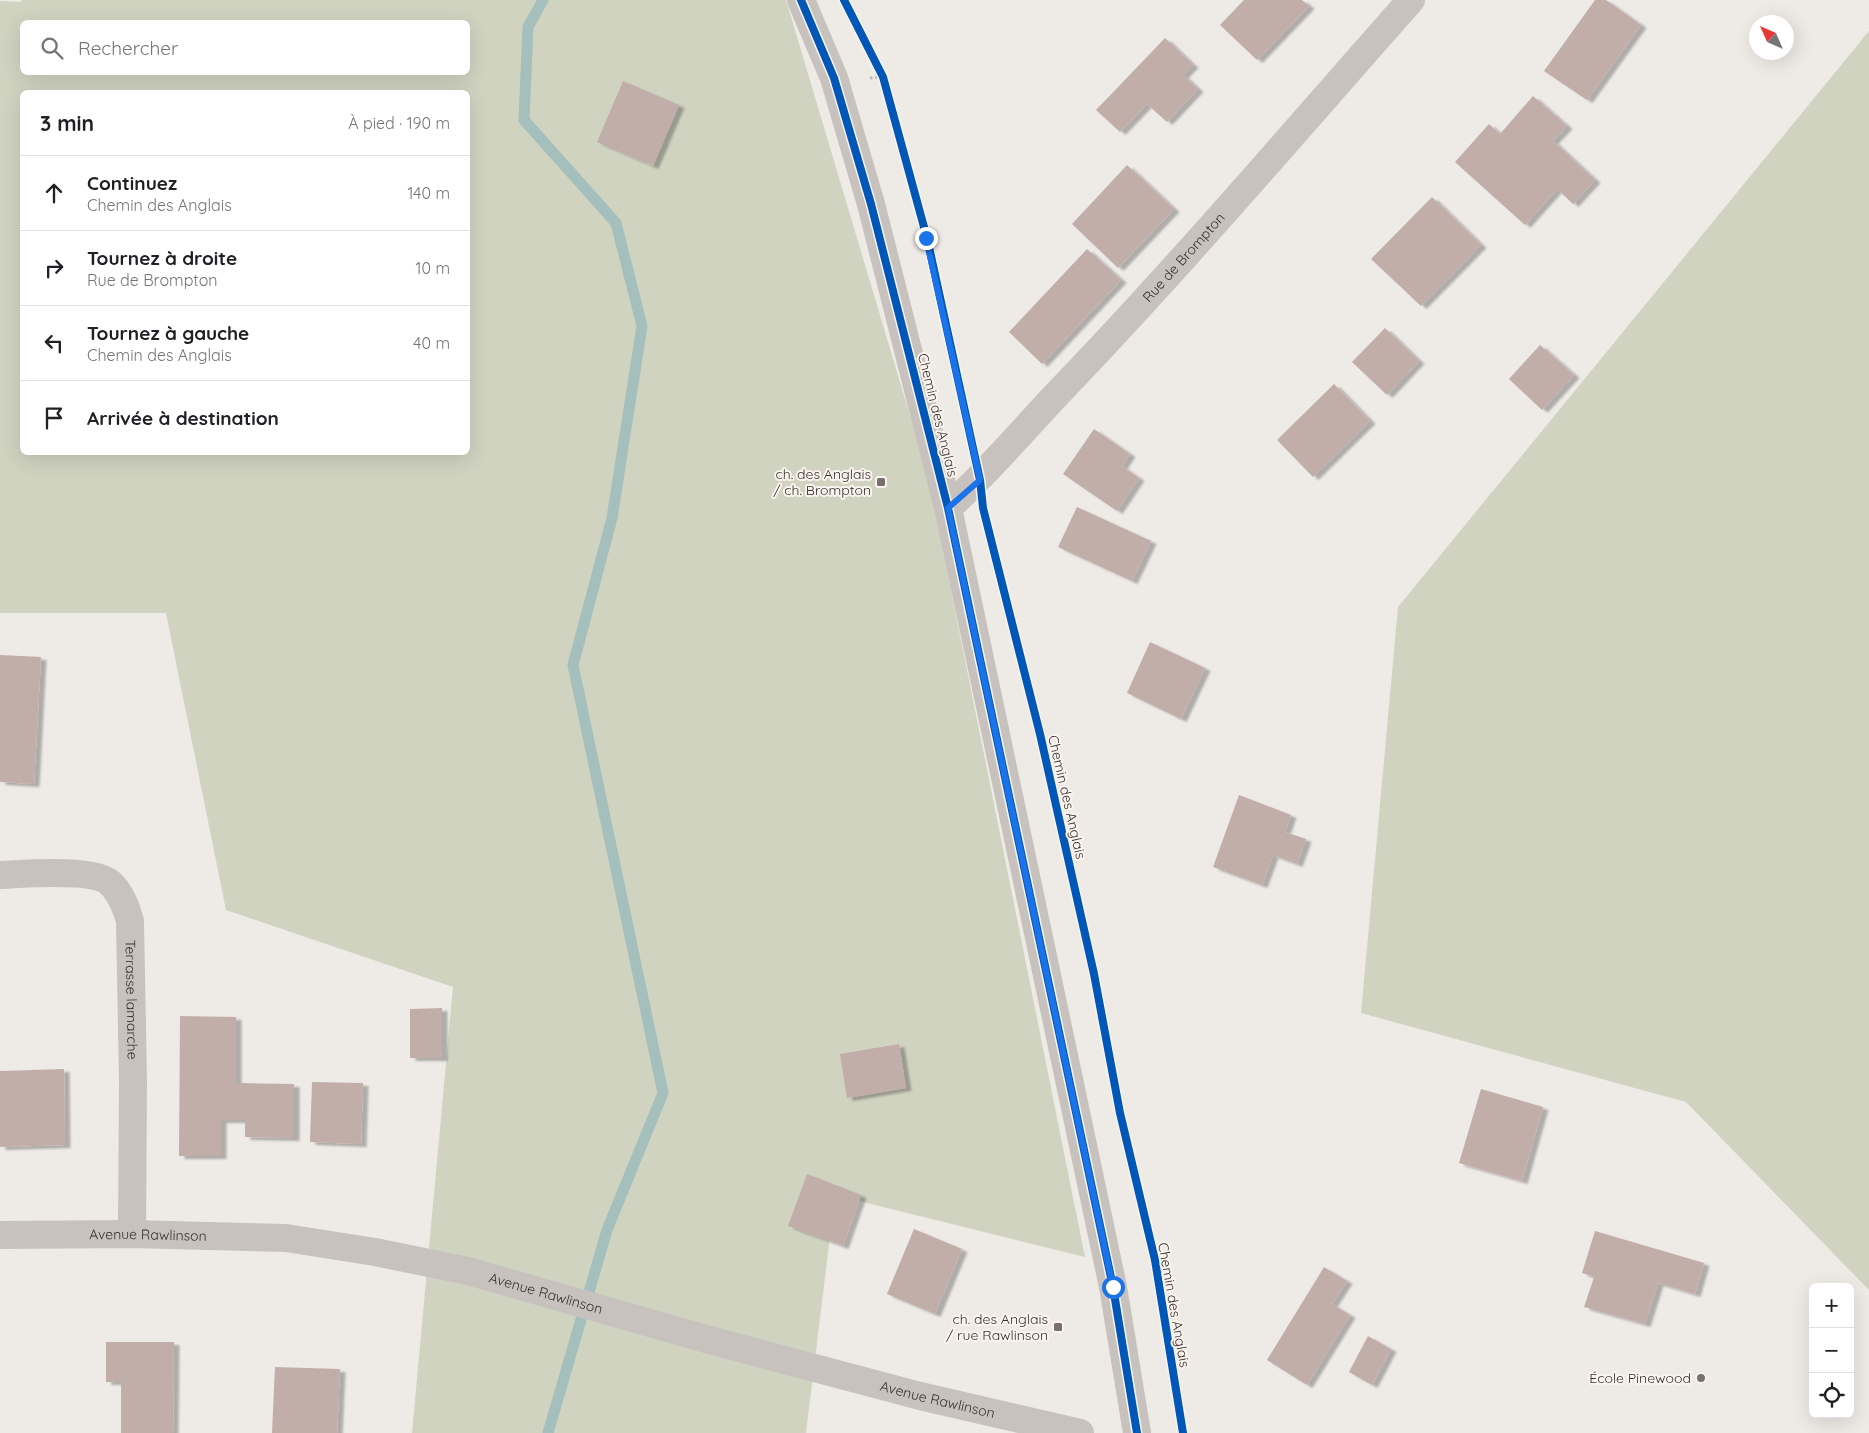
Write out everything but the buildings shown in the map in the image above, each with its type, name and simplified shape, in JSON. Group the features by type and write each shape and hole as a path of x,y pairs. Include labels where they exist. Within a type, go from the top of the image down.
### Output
{"street":[{"name":"Chemin des Anglais","path":"801,0 834,78 871,204 948,508 1113,1287 1137,1433"},
{"name":"Rue de Brompton","path":"948,508 980,480 1008,445 1131,317 1411,0"},
{"name":"Terrasse lamarche","path":"0,875 95,875 110,883 123,900 130,920 133,1081 132,1234"},
{"name":"Avenue Rawlinson","path":"0,1235 132,1234 286,1238 375,1252 459,1269 911,1393 1080,1433"}],"path":[{"path":"879,69 886,87"}],"green space":[{"path":"786,0 928,476 1085,1257 835,1195 806,1433 412,1433 453,987 226,910 166,613 0,613 0,1"},
{"path":"1869,31 1869,1290 1686,1102 1361,1013 1398,607"}],"waterway":[{"path":"543,0 528,27 524,120 616,223 642,326 612,518 573,665 663,1093 607,1230 548,1433"}],"cycle path":[{"path":"801,0 834,78 871,204 948,508 1113,1287 1137,1433"},
{"path":"844,0 883,77 927,238 980,480 983,508 1040,734 1094,974 1120,1113 1155,1260 1183,1433"}],"place":[{"name":"ch. des Anglais / ch. Brompton","path":"881,482"},
{"name":"ch. des Anglais / rue Rawlinson","path":"1058,1327"},
{"name":"École Pinewood","path":"1701,1378"}],"route":[{"path":"926,238 980,480 948,508 1113,1287"}]}
